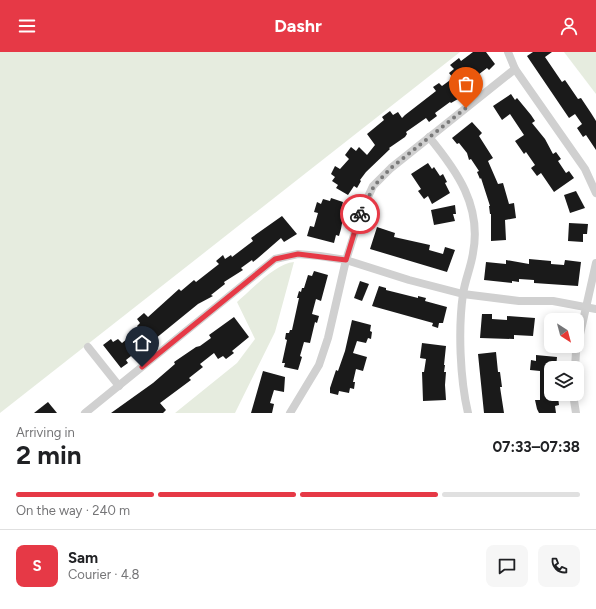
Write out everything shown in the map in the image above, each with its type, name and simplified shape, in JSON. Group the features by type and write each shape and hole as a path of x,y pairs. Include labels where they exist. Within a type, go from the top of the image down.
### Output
{"street":[{"path":"508,52 515,69 585,169 596,193"},
{"path":"290,413 319,365 328,338 346,260 362,210 374,186 391,168 515,69"},
{"path":"430,137 460,177 470,200 474,223 474,251 463,294 461,369 468,413"},
{"path":"85,413 275,259 298,254 346,260 409,280 463,294 519,301 554,301 596,309"},
{"path":"575,361 576,352 596,262"},
{"path":"88,346 119,386"},
{"path":"574,401 576,413"}],"shaded area":[{"path":"0,52 460,52 0,413"},
{"path":"564,52 596,52 596,94"},
{"path":"294,262 275,332 235,413 175,413 237,363 255,339 237,302 256,284 279,267"}],"building":[{"path":"473,52 486,52 495,64 489,70 487,68 474,78 477,82 470,87 468,85 455,95 458,99 451,103 450,102 435,113 437,116 429,122 426,118 406,132 407,134 405,137 389,148 390,149 366,172 360,180 361,181 357,188 354,186 348,195 336,188 338,185 332,181 335,177 331,174 335,166 340,169 349,159 345,155 351,147 356,151 359,147 367,155 375,145 367,134 384,120 382,117 390,111 393,115 398,112 402,118 436,91 433,87 439,83 442,86 453,78 449,73 454,69 450,65 459,58 461,61"},
{"path":"533,52 552,52 545,57 562,82 565,80 578,99 581,98 596,121 596,150 586,135 583,137 577,128 582,124 575,114 569,118 527,56"},
{"path":"511,94 515,100 517,98 531,115 535,121 532,123 545,139 553,154 556,152 561,159 558,161 566,173 569,171 574,178 554,192 541,173 537,176 531,168 535,165 526,152 524,154 515,141 524,135 510,114 502,120 493,106"},
{"path":"472,122 482,133 479,136 493,158 488,161 498,184 503,183 509,204 514,203 516,218 505,220 506,240 491,241 490,206 481,178 480,179 477,172 479,171 471,159 469,160 467,153 459,143 457,144 452,138"},
{"path":"428,163 432,169 434,167 440,176 443,174 447,182 445,183 450,193 432,204 428,196 424,199 418,191 421,189 411,174"},
{"path":"576,191 585,208 570,213 564,195"},
{"path":"331,198 343,202 341,211 344,212 339,236 336,235 334,243 307,236 310,226 314,227 318,213 314,212 317,202 321,204 323,199 330,201"},
{"path":"455,205 456,214 453,214 455,221 434,225 431,210"},
{"path":"282,216 297,234 284,242 281,238 253,262 252,260 241,268 243,270 224,282 225,284 211,295 213,296 198,304 155,339 150,346 142,352 140,349 126,360 128,363 121,368 103,345 111,339 113,342 118,339 122,343 139,329 137,326 140,323 137,319 144,313 148,317 179,289 181,291 194,280 196,282 219,264 216,261 223,255 225,259 231,255 232,257 253,241 251,238"},
{"path":"569,223 588,224 587,234 583,234 583,242 568,241"},
{"path":"377,227 395,233 394,237 430,245 429,250 443,254 445,247 455,250 447,272 370,249"},
{"path":"529,259 551,261 551,264 564,265 565,260 581,262 578,286 534,283 534,280 519,279 519,282 512,281 512,283 484,280 486,262 506,264 506,260 529,264"},
{"path":"314,271 328,275 321,301 316,299 312,314 319,316 317,323 315,322 310,343 304,342 298,370 284,367 285,363 282,363 287,340 285,339 286,333 289,333 290,330 292,330 299,298 297,298 299,291 301,292 302,288 304,288 308,275 312,276"},
{"path":"360,281 369,284 362,301 354,298"},
{"path":"379,286 386,288 386,290 418,298 418,296 426,298 425,301 447,307 443,323 439,323 438,328 432,326 433,323 372,306"},
{"path":"482,314 492,314 492,319 507,320 507,316 535,318 533,336 514,335 514,339 480,338"},
{"path":"234,317 249,337 232,351 234,353 226,359 223,356 218,359 214,353 200,364 203,367 189,378 191,380 160,403 166,410 163,413 111,413 153,383 175,364 174,362 211,338 209,335"},
{"path":"352,320 371,325 371,339 368,338 366,343 357,341 353,353 367,357 363,371 356,369 353,382 355,382 354,389 350,388 349,393 339,391 338,395 330,393 330,388 336,370 338,371 345,351"},
{"path":"422,343 446,346 444,372 446,372 446,400 423,401 422,372 424,372 426,359 420,358"},
{"path":"496,352 498,372 500,372 502,387 500,387 504,413 484,413 478,354"},
{"path":"536,355 557,357 557,361 544,361 544,401 558,401 559,405 555,406 556,413 539,413 537,409 535,400 540,400 540,371 530,370 531,360 536,361"},
{"path":"263,371 285,377 284,392 274,390 270,403 274,404 272,413 251,413"},
{"path":"48,402 57,413 34,413"}],"way so far":[{"path":"360,214 374,186 391,168 466,108"}],"route":[{"path":"142,367 275,259 298,254 346,260 360,214"}]}
